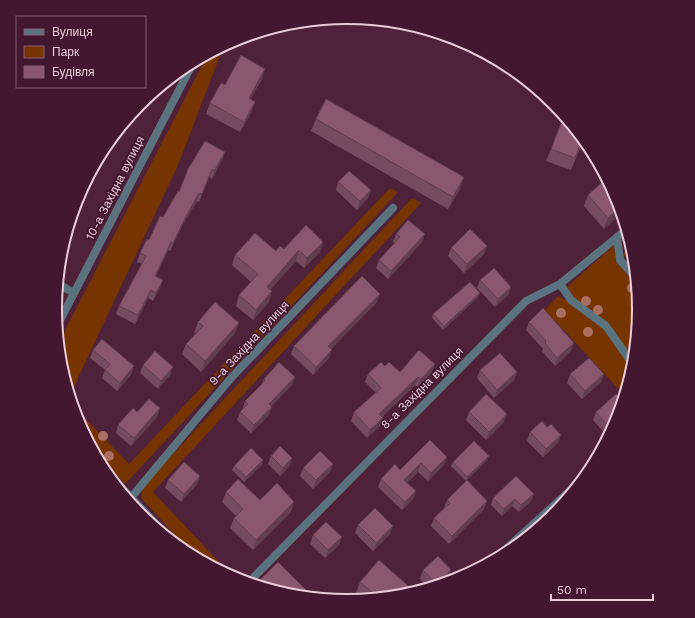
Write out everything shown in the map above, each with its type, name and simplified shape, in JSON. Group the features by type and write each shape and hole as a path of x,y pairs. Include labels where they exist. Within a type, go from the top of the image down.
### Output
{"street":[{"name":"10-а Західна вулиця","path":"62,315 188,73"},
{"name":"9-а Західна вулиця","path":"132,496 231,378 393,208"},
{"name":"8-а Західна вулиця","path":"253,578 526,301 560,284 622,233"},
{"path":"617,237 620,260 630,271"},
{"path":"560,284 571,300 606,326 628,358"},
{"path":"63,287 74,293"},
{"path":"528,529 556,503"}],"green space":[{"path":"221,53 178,165 74,388 65,346 64,335 203,63"},
{"path":"390,188 398,192 125,484 114,472 101,451 84,417 129,464"},
{"path":"412,198 421,203 153,492 222,566 177,537 141,498 143,486"},
{"path":"614,245 616,262 631,277 632,328 629,354 608,323 574,298 567,287"},
{"path":"626,250 628,259 623,254"},
{"path":"558,296 604,329 627,362 620,391 545,310"}],"building":[{"path":"241,55 265,69 249,98 255,102 244,122 210,103 221,83 225,85"},
{"path":"326,99 464,177 453,197 316,119"},
{"path":"561,123 565,125 580,145 575,158 551,149"},
{"path":"205,141 225,152 214,171 212,169 202,194 199,193 173,243 171,242 155,276 163,280 156,293 151,290 138,315 119,306 146,256 140,253 147,239 149,240 160,216 163,217 178,191 179,192 188,169"},
{"path":"349,171 371,190 360,201 338,182"},
{"path":"602,182 615,212 608,218 588,195"},
{"path":"408,220 425,234 391,271 379,260 400,237 396,234"},
{"path":"306,225 323,242 307,258 299,250 267,287 272,291 256,310 239,295 258,274 235,255 255,233 276,251 280,246 284,249"},
{"path":"470,229 487,246 467,264 451,248"},
{"path":"494,268 511,287 498,299 480,280"},
{"path":"362,276 380,294 328,346 332,350 316,367 294,346"},
{"path":"470,282 480,293 444,326 433,314"},
{"path":"215,302 239,323 205,361 186,344 203,326 198,322"},
{"path":"543,308 574,343 557,358 545,343 546,341 529,322"},
{"path":"102,339 134,366 120,383 105,370 110,364 93,350"},
{"path":"419,350 435,364 421,379 418,377 379,414 383,418 370,430 354,412 381,388 368,374 381,362 385,366 389,362 400,372"},
{"path":"155,351 173,367 161,381 143,365"},
{"path":"500,353 517,372 497,390 480,370"},
{"path":"589,358 604,374 585,391 570,374"},
{"path":"279,362 295,377 269,404 272,407 254,425 240,412 248,404 245,401 265,381 264,379"},
{"path":"486,394 507,414 489,432 469,412"},
{"path":"616,394 618,397 608,425 596,412"},
{"path":"149,399 160,408 134,438 118,425 133,408 137,412"},
{"path":"542,421 547,427 551,424 561,435 546,449 530,432"},
{"path":"430,440 447,457 431,473 421,463 404,480 416,491 405,502 381,479 395,464 400,470"},
{"path":"474,441 489,456 467,477 453,462"},
{"path":"280,446 292,458 283,468 271,456"},
{"path":"251,448 263,460 246,477 234,466"},
{"path":"320,451 333,464 316,480 303,468"},
{"path":"184,462 200,476 184,494 168,480"},
{"path":"516,476 534,494 521,505 515,499 504,509 493,498"},
{"path":"238,479 260,500 277,483 294,502 256,540 234,518 243,509 226,492"},
{"path":"467,480 487,501 452,536 434,518 450,503 447,500"},
{"path":"375,508 393,526 376,543 358,525"},
{"path":"326,522 342,537 328,550 313,535"},
{"path":"438,556 451,570 443,577 433,581 423,570"},
{"path":"379,560 410,587 373,593 360,582"},
{"path":"278,562 308,592 292,589 263,581 261,579"}]}
